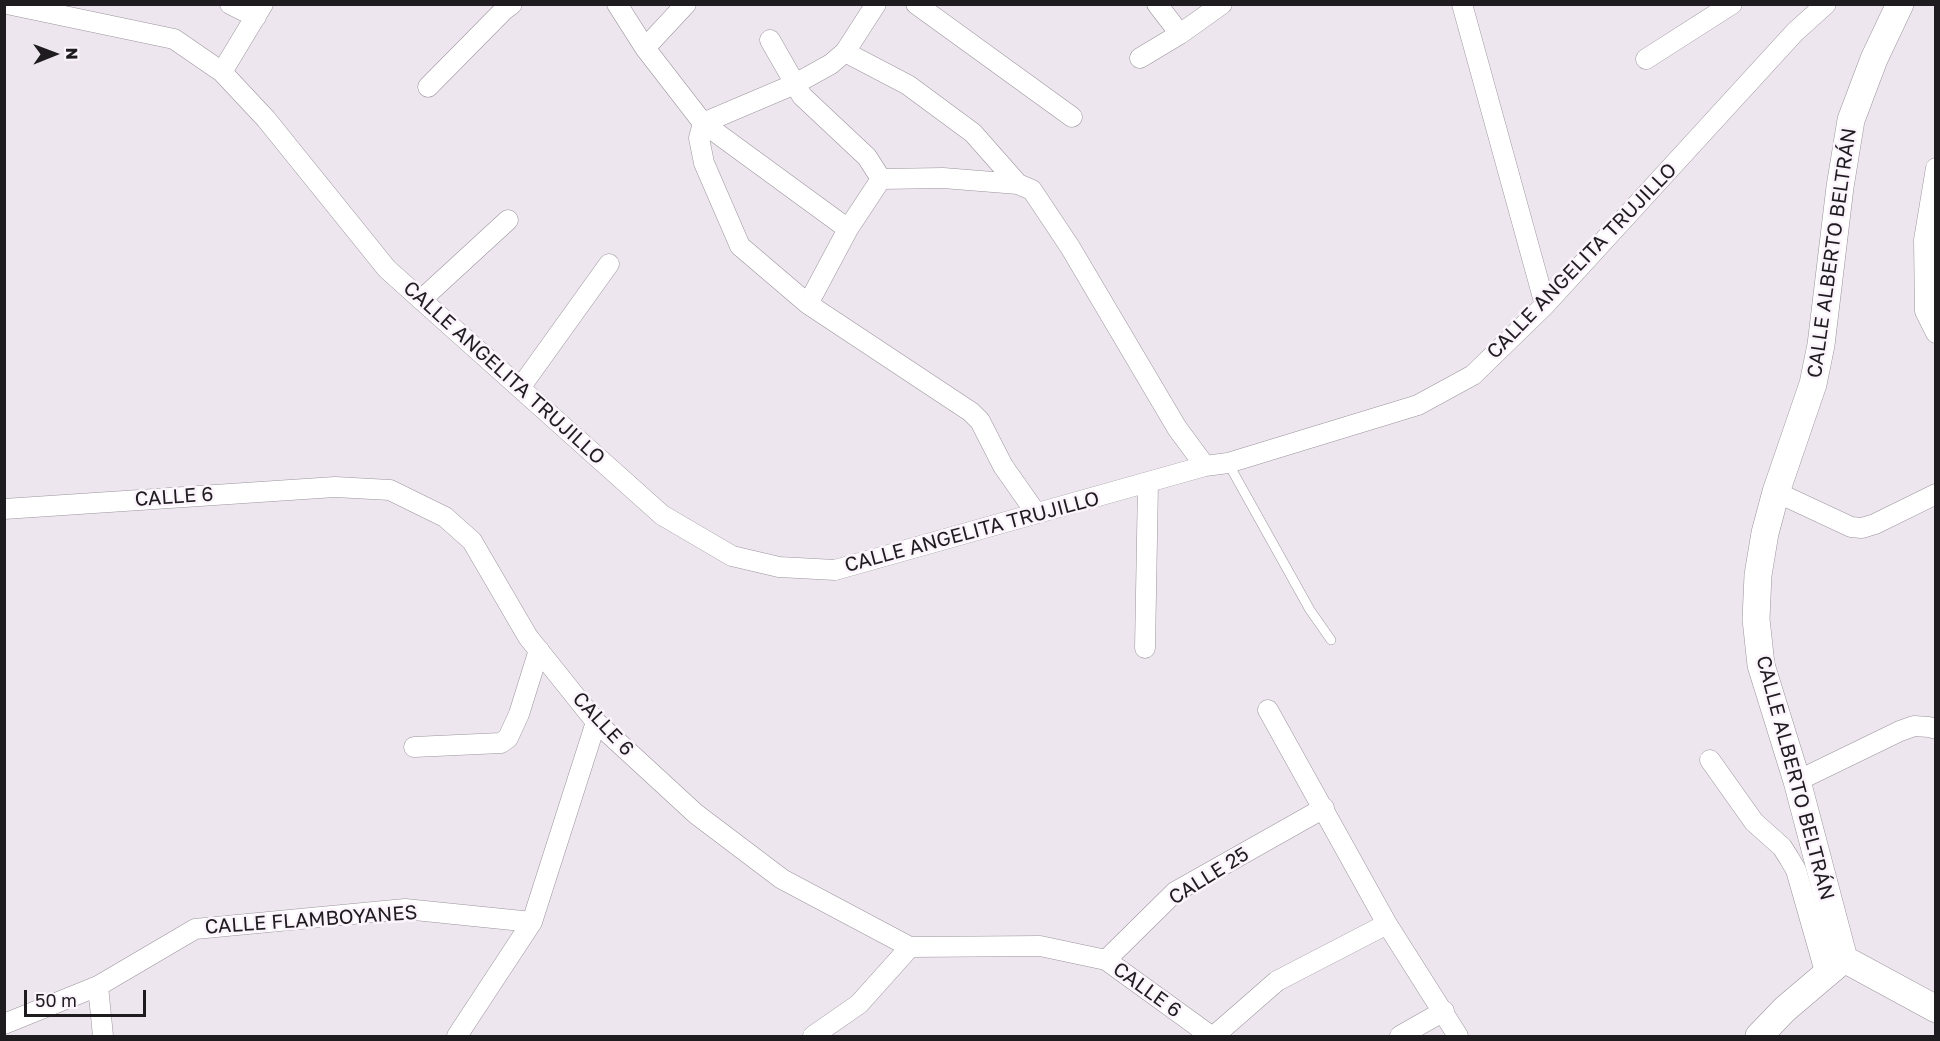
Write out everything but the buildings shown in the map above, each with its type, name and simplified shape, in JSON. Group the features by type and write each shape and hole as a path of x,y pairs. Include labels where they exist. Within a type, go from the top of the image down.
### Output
{"main road":[{"name":"CALLE ALBERTO BELTRÁN","path":"1835,967 1797,781 1761,664 1756,619 1758,575 1765,533 1776,492 1813,384 1819,355 1840,187 1851,120 1874,59 1900,4"},
{"path":"1759,1036 1785,1009 1835,967 1935,1009"}],"street":[{"name":"CALLE ANGELITA TRUJILLO","path":"7,4 174,39 222,72 266,119 387,269 662,515 732,556 779,567 835,570 1148,484 1205,466 1228,463 1418,405 1473,375 1545,305 1795,32 1826,4"},
{"path":"222,72 260,11 230,4"},
{"path":"428,87 512,4"},
{"path":"617,4 645,48 703,123 848,229"},
{"path":"645,48 686,4"},
{"path":"703,123 795,84 831,64 845,52 876,4"},
{"path":"916,4 1072,117"},
{"path":"1157,4 1180,34"},
{"path":"1140,58 1180,34 1222,4"},
{"path":"1461,4 1545,305"},
{"path":"1646,59 1732,4"},
{"path":"770,40 801,96 867,157 881,179"},
{"path":"845,52 908,85 973,133 1018,184"},
{"path":"703,123 699,138 704,163 740,246 808,304 980,421 1003,466 1036,513"},
{"path":"1935,168 1926,311 1935,333"},
{"path":"881,179 943,177 1018,184 1032,190 1070,247 1178,428 1205,466"},
{"path":"808,304 848,229 881,179"},
{"path":"421,300 508,220"},
{"path":"520,388 609,264"},
{"path":"1145,648 1148,484"},
{"name":"CALLE 6","path":"4,509 334,487 390,490 445,517 472,541 528,637 596,722 696,814 782,879 910,947 1040,946 1106,960 1213,1036"},
{"path":"1776,492 1851,527 1862,528 1875,524 1935,494"},
{"path":"414,747 501,743 508,738 519,714 539,650"},
{"path":"1268,710 1387,924 1458,1036"},
{"path":"457,1036 532,922 596,722"},
{"path":"1797,781 1900,730 1914,726 1935,729"},
{"path":"1710,760 1754,822 1782,847 1790,858 1835,967"},
{"name":"CALLE 25","path":"1106,960 1175,892 1324,808"},
{"name":"CALLE FLAMBOYANES","path":"4,1024 98,986 195,929 405,909 532,922"},
{"path":"1213,1036 1277,981 1387,924"},
{"path":"813,1036 859,1004 910,947"},
{"path":"98,986 103,1036"},
{"path":"1400,1036 1444,1011"}],"lane":[{"path":"1228,463 1310,610 1330,640"}]}
